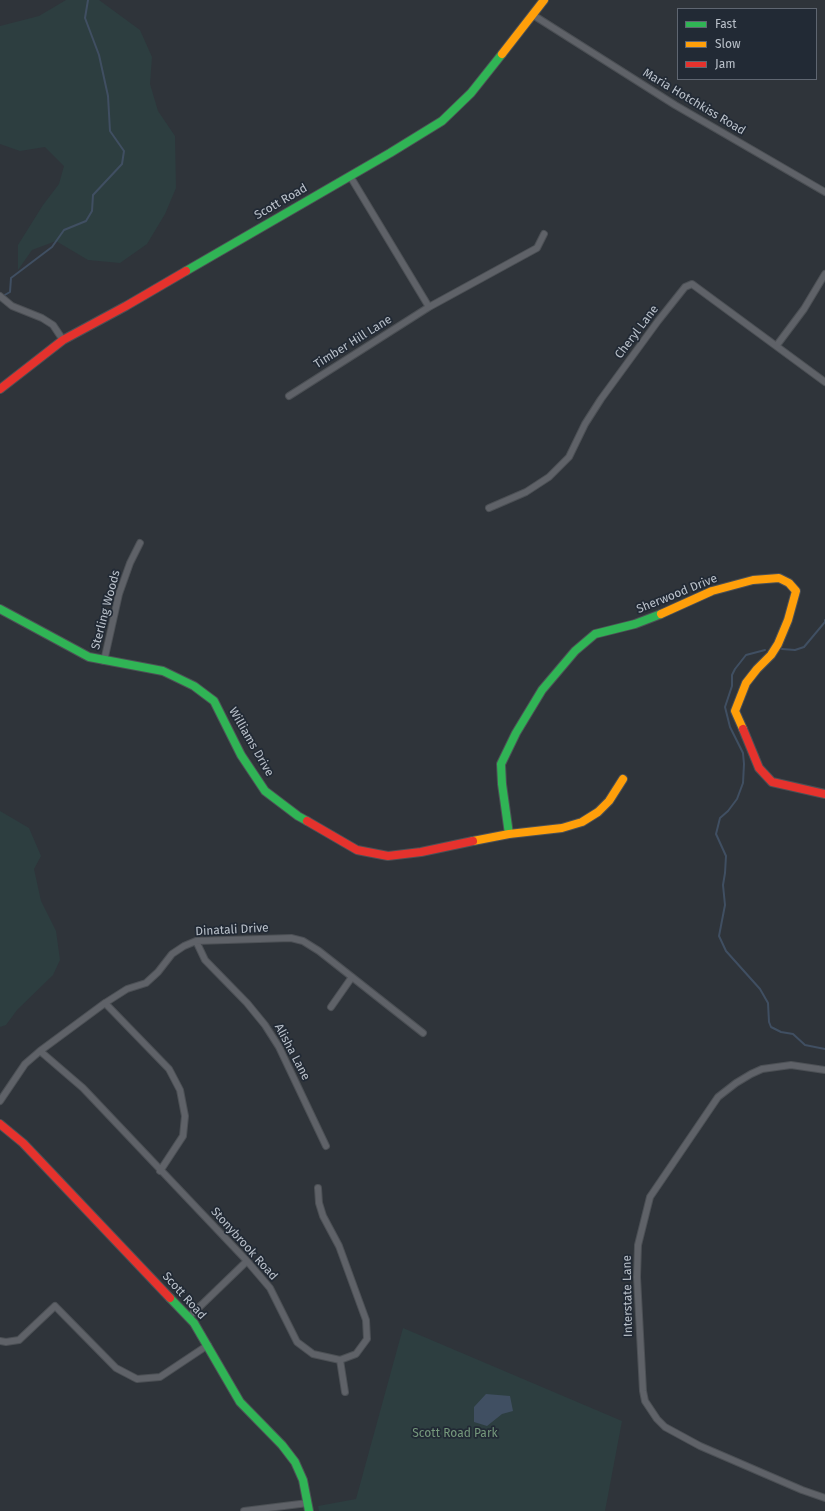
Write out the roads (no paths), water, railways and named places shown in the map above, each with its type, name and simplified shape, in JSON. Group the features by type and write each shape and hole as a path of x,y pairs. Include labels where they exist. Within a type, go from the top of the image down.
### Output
{"street":[{"name":"Scott Road","path":"0,389 63,340 126,306 390,153 442,121 471,93 544,0"},
{"name":"Maria Hotchkiss Road","path":"533,15 674,105 825,192"},
{"path":"350,176 430,307"},
{"name":"Timber Hill Lane","path":"288,396 430,307 536,248 544,234"},
{"path":"777,345 804,309 825,274"},
{"name":"Cheryl Lane","path":"489,508 526,492 549,477 569,457 585,424 601,399 658,321 685,287 692,284 777,345 825,382"},
{"path":"1,297 12,306 42,318 53,325 63,340"},
{"name":"Sterling Woods","path":"104,661 119,594 130,563 140,543"},
{"name":"Sherwood Drive","path":"509,834 502,784 501,764 516,733 542,690 575,651 595,634 635,624 712,591 753,580 779,578 789,583 796,591 788,620 778,644 746,683 735,711 760,768 772,782 825,794"},
{"name":"Williams Drive","path":"0,610 73,650 89,657 163,671 194,686 214,702 242,755 265,790 298,816 357,850 388,856 421,852 509,834 562,828 582,822 598,812 609,801 623,778"},
{"name":"Dinatali Drive","path":"0,1101 25,1064 40,1051 105,1003 127,989 146,983 158,972 172,954 184,946 196,941 291,938 303,941 319,951 423,1033"},
{"name":"Alisha Lane","path":"196,941 205,960 247,1003 265,1025 279,1047 326,1146"},
{"path":"331,1007 352,977"},
{"path":"105,1003 169,1069 180,1090 185,1116 183,1136 160,1171"},
{"name":"Stonybrook Road","path":"40,1051 83,1088 160,1171 247,1261 270,1288 296,1342 313,1354 340,1360"},
{"name":"Interstate Lane","path":"825,1070 791,1065 762,1069 736,1083 718,1097 650,1197 638,1245 637,1277 643,1391 645,1401 656,1420 665,1427 700,1446 802,1490 825,1498"},
{"name":"Scott Road","path":"0,1124 24,1143 189,1317 208,1345 240,1402 282,1445 295,1462 303,1480 309,1507"},
{"path":"318,1188 319,1203 323,1216 339,1246 366,1320 367,1339 356,1354 340,1360 345,1392"},
{"path":"189,1317 247,1261"},
{"path":"0,1341 6,1342 19,1340 55,1306 116,1368 137,1379 160,1377 208,1345"},
{"path":"244,1511 309,1507"}],"water":[{"path":"486,1394 510,1396 513,1411 502,1414 487,1426 474,1422 474,1407"}],"waterway":[{"path":"3,296 10,292 11,278 52,247 64,230 86,221 92,211 93,195 122,164 124,151 110,131 108,96 99,55 85,18 88,0"},
{"path":"782,649 795,650 804,647 825,622 825,620"},
{"path":"765,650 746,655 735,669 732,675 732,686 725,707 730,727 743,753 744,764 743,783 737,799 728,811 720,818 716,834 726,856 723,885 725,905 719,936 726,951 760,989 768,1003 769,1022 771,1027 781,1032 793,1034 805,1045 825,1049"}],"park label":[{"name":"Scott Road Park","path":"455,1434"}]}
